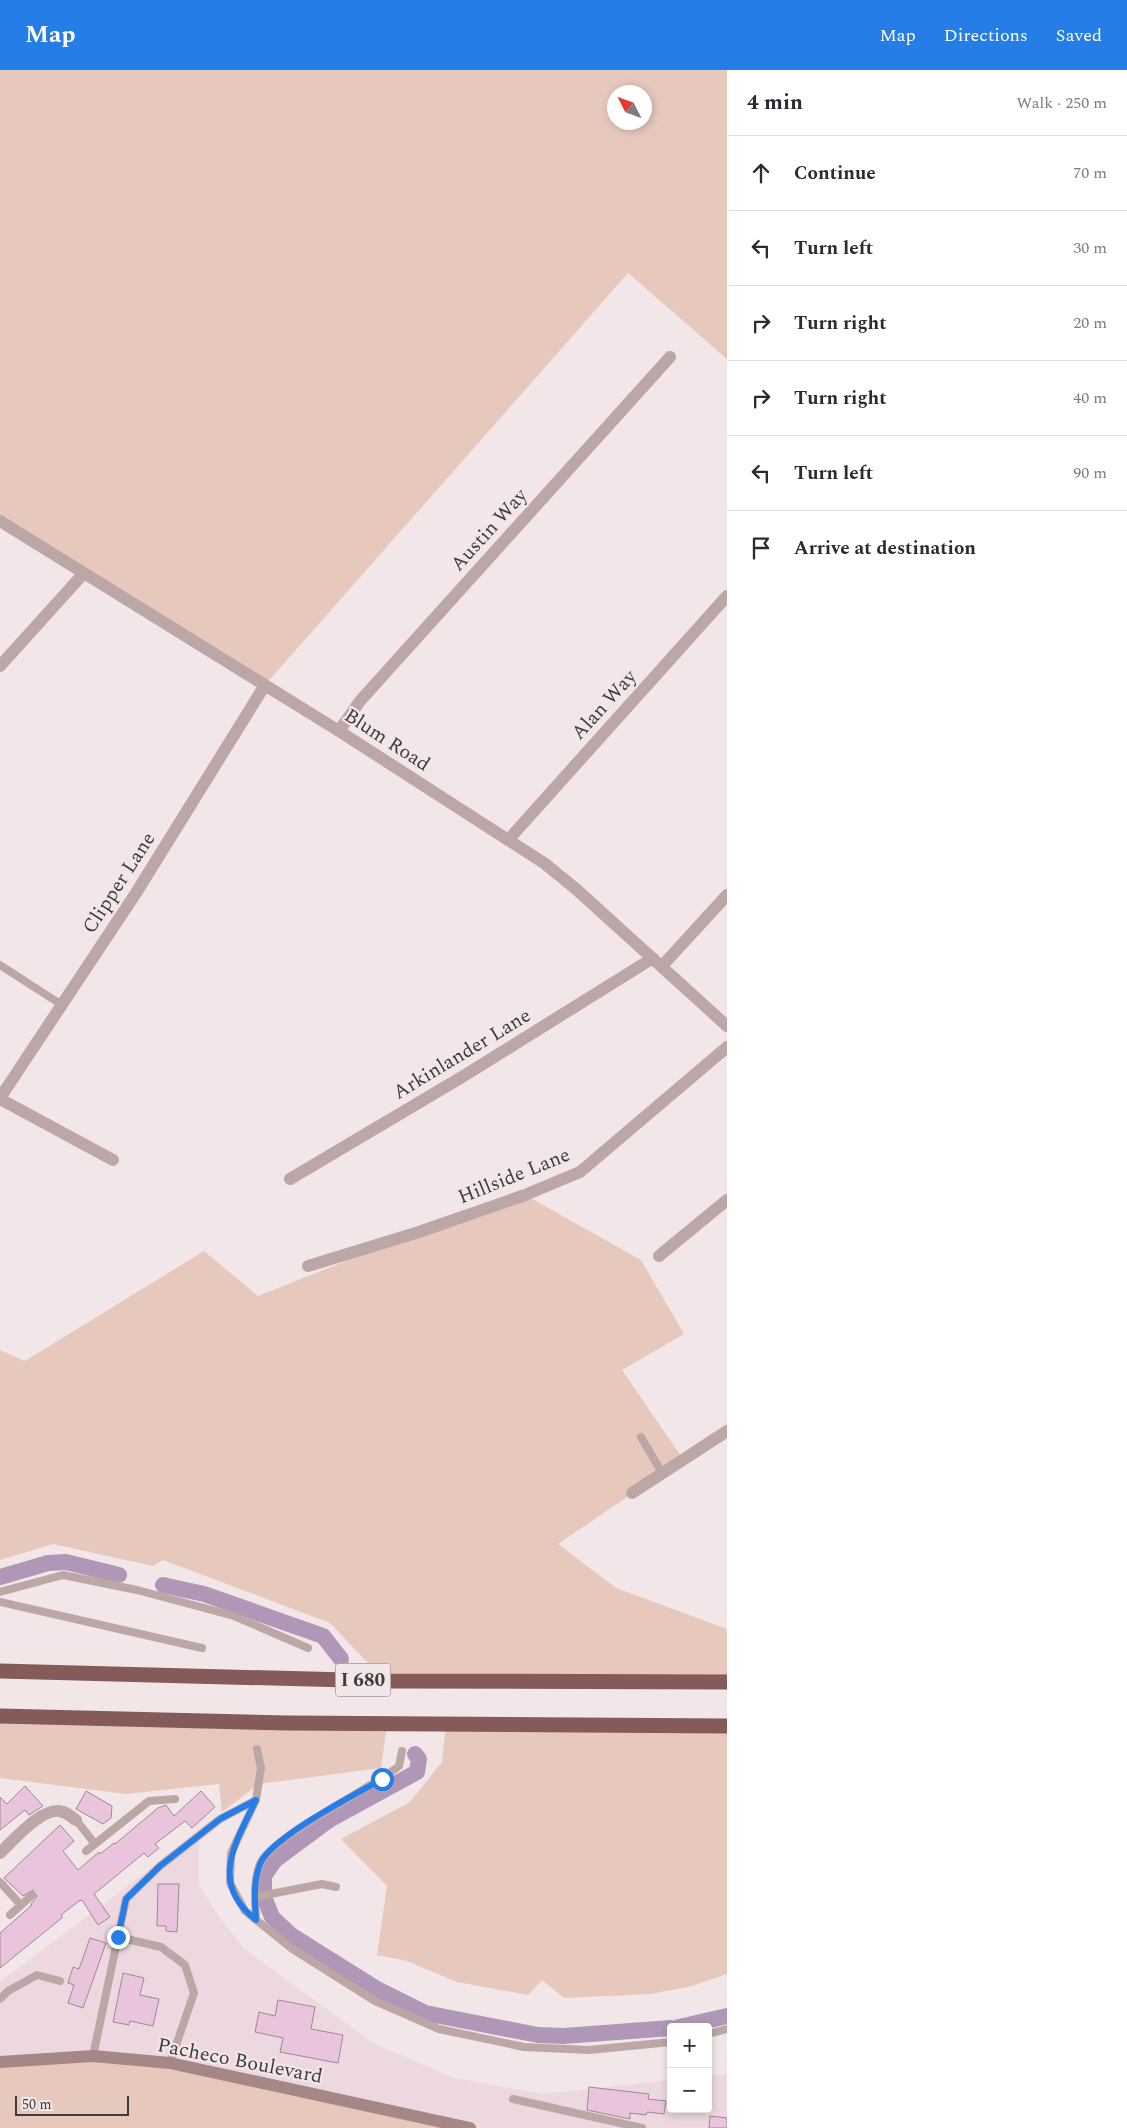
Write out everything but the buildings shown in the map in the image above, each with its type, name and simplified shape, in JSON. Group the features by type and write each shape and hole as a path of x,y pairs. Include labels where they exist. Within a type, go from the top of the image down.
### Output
{"highway":[{"name":"I 680","path":"0,1671 385,1681 727,1682"},
{"name":"I 680","path":"0,1716 288,1723 727,1726"}],"main road":[{"name":"Pacheco Boulevard","path":"0,2062 94,2056 170,2063 470,2128"}],"street":[{"name":"Austin Way","path":"339,731 360,701 670,358"},
{"name":"Blum Road","path":"0,521 339,731 544,863 658,962 727,1026"},
{"path":"0,666 84,573"},
{"name":"Alan Way","path":"509,840 727,596"},
{"name":"Clipper Lane","path":"0,1099 136,893 265,685"},
{"name":"Arkinlander Lane","path":"290,1179 658,962 727,895"},
{"name":"Hillside Lane","path":"308,1266 419,1232 525,1195 580,1172 727,1047"},
{"path":"0,1099 113,1160"},
{"path":"659,1256 727,1200"},
{"path":"632,1492 727,1430"},
{"path":"0,1853 43,1814 54,1810 63,1812 76,1820"}],"lane":[{"path":"0,965 62,1005"},
{"path":"641,1437 662,1473"},
{"path":"0,1592 63,1575 137,1590 234,1616 308,1648"},
{"path":"0,1602 202,1648"},
{"path":"257,1749 261,1768 256,1800 230,1853 230,1883 245,1911 291,1948 375,2001 439,2029 524,2047 589,2050 667,2042"},
{"path":"256,1920 255,1897 261,1862 281,1840 382,1779 400,1766 402,1751"},
{"path":"86,1852 149,1802 175,1799"},
{"path":"94,2056 126,1899 160,1866 220,1819 256,1800"},
{"path":"76,1820 96,1844"},
{"path":"0,1882 20,1904"},
{"path":"255,1897 322,1884 336,1887"},
{"path":"10,1915 32,1894"},
{"path":"118,1937 161,1947 185,1965 194,1992 170,2063"},
{"path":"0,1998 8,1991 37,1975 60,1981"},
{"path":"712,2033 727,2029"},
{"path":"513,2099 642,2128"}],"shaded area":[{"path":"0,70 727,70 727,359 628,273 265,685 0,521"},
{"path":"525,1195 641,1260 684,1334 622,1370 683,1459 558,1544 616,1588 727,1629 727,1682 385,1681 330,1623 163,1560 153,1566 53,1544 0,1560 0,1350 25,1361 204,1251 258,1296 419,1232"},
{"path":"0,1716 387,1724 381,1768 259,1784 222,1812 219,1784 126,1794 0,1778"},
{"path":"446,1724 727,1726 727,1974 692,1986 651,1994 564,1998 542,1980 528,1995 457,1982 407,1961 377,1955 387,1886 341,1839 410,1802 442,1762"},
{"path":"199,1832 199,1885 212,1907 244,1949 373,2043 454,2078 543,2094 667,2080 667,2113 712,2113 712,2076 727,2074 727,2128 470,2128 0,2062 0,1982"},
{"path":"93,2056 170,2063 470,2128 0,2128 0,2062"}],"waterway":[{"path":"0,1577 48,1563 66,1562 119,1575"},
{"path":"163,1585 204,1594 323,1636 341,1659"},
{"path":"415,1754 419,1759 417,1772 329,1820 275,1860 264,1876 264,1897 272,1917 291,1935 377,1989 425,2013 538,2035 564,2036 667,2028"},
{"path":"696,2023 727,2016"}],"route":[{"path":"118,1937 126,1899 160,1866 220,1819 256,1800 230,1853 230,1883 245,1911 256,1920 254,1892 261,1862 281,1840 382,1779"}]}
